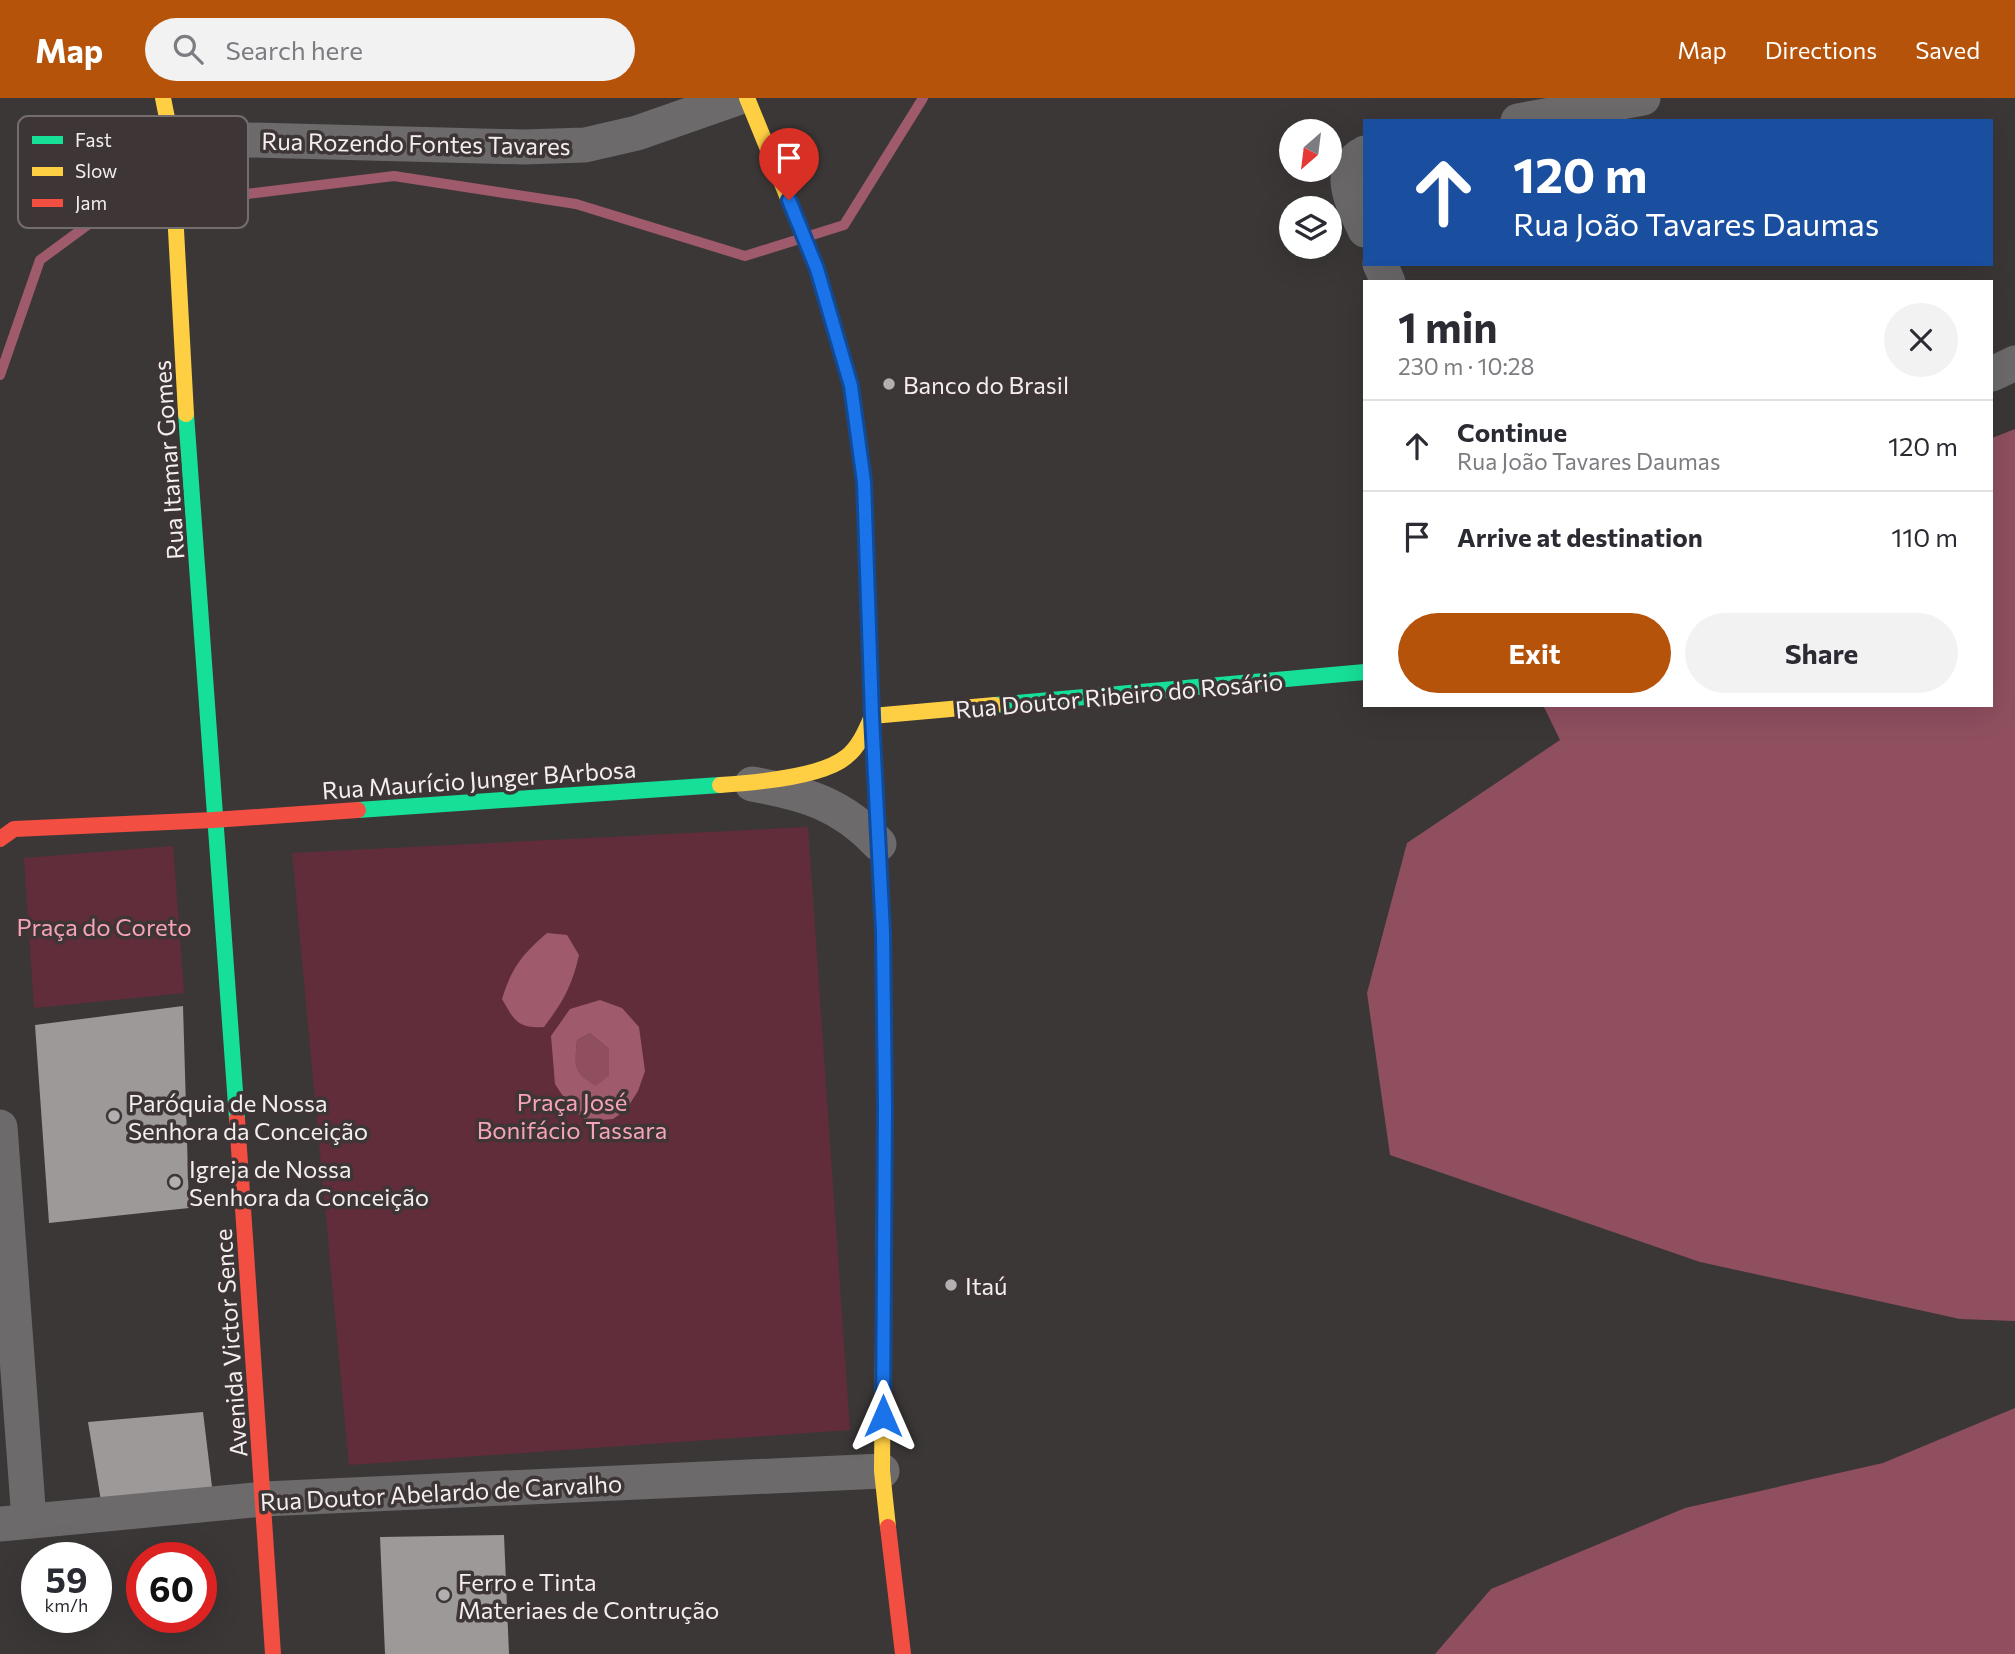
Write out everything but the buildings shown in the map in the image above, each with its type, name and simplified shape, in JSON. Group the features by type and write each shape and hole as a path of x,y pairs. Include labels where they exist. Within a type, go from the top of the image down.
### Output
{"main road":[{"name":"Rua Itamar Gomes","path":"163,98 167,116"},
{"path":"747,98 817,269 851,386 864,482 883,932 885,1108 882,1471 904,1654"},
{"name":"Rua Itamar Gomes","path":"177,228 213,820"},
{"name":"Rua Doutor Ribeiro do Rosário","path":"872,716 1363,672"},
{"name":"Rua Maurício Junger BArbosa","path":"0,839 15,830 213,820 748,783 824,767 843,760 864,734 872,716"},
{"name":"Avenida Victor Sence","path":"213,820 264,1499 273,1654"}],"street":[{"name":"Rua Rozendo Fontes Tavares","path":"248,140 524,147 585,145 637,132 737,98"},
{"path":"1529,119 1643,98"},
{"path":"1363,154 1355,158 1347,177 1352,200 1363,225"},
{"path":"1993,374 2015,363"},
{"path":"748,783 784,790 822,802 844,813 879,844"},
{"path":"0,1127 15,1522"},
{"name":"Rua Doutor Abelardo de Carvalho","path":"15,1522 264,1499 882,1471"}],"green space":[{"name":"Praça José Bonifácio Tassara","path":"808,827 850,1430 349,1465 292,853"},
{"name":"Praça do Coreto","path":"173,846 184,993 34,1008 24,858"}],"shaded area":[{"path":"2015,429 2015,1321 1960,1319 1700,1262 1390,1155 1367,993 1407,843 1560,740 1544,707 1993,707 1993,438"},
{"path":"547,933 567,935 579,955 570,985 544,1027 522,1025 502,999 519,962"},
{"path":"600,1000 622,1008 639,1027 645,1071 638,1091 626,1110 613,1119 588,1121 572,1110 555,1084 551,1036 570,1009","holes":["590,1033 609,1049 609,1075 596,1086 583,1077 577,1068 577,1040"]},
{"path":"590,1033 609,1049 609,1075 596,1087 579,1072 576,1062 577,1040"},
{"path":"2015,1408 2015,1654 1435,1654 1491,1589 1685,1508 1883,1463"}],"waterway":[{"path":"248,194 394,176 576,204 745,256 844,225 923,98"},
{"path":"0,375 40,260 84,228"}],"traffic: fast":[{"path":"854,409 864,482 883,932 885,1081"},
{"path":"186,414 237,1119"},
{"path":"995,705 1363,672"},
{"path":"358,810 720,785"}],"traffic: slow":[{"path":"163,98 167,116"},
{"path":"747,98 817,269 851,385 854,409"},
{"path":"176,228 186,414"},
{"path":"720,785 786,778 835,764 855,748 872,716 995,705"},
{"path":"885,1081 882,1471 888,1527"}],"traffic: jam":[{"path":"0,839 14,829 358,810"},
{"path":"237,1119 273,1654"},
{"path":"888,1527 903,1654"}],"place":[{"name":"Banco do Brasil","path":"889,384"},
{"name":"Paróquia de Nossa Senhora da Conceição","path":"114,1116"},
{"name":"Igreja de Nossa Senhora da Conceição","path":"175,1182"},
{"name":"Itaú","path":"951,1285"},
{"name":"Ferro e Tinta Materiaes de Contrução","path":"444,1595"}],"route":[{"path":"789,200 817,269 851,386 864,482 883,932 883,1416"}]}
